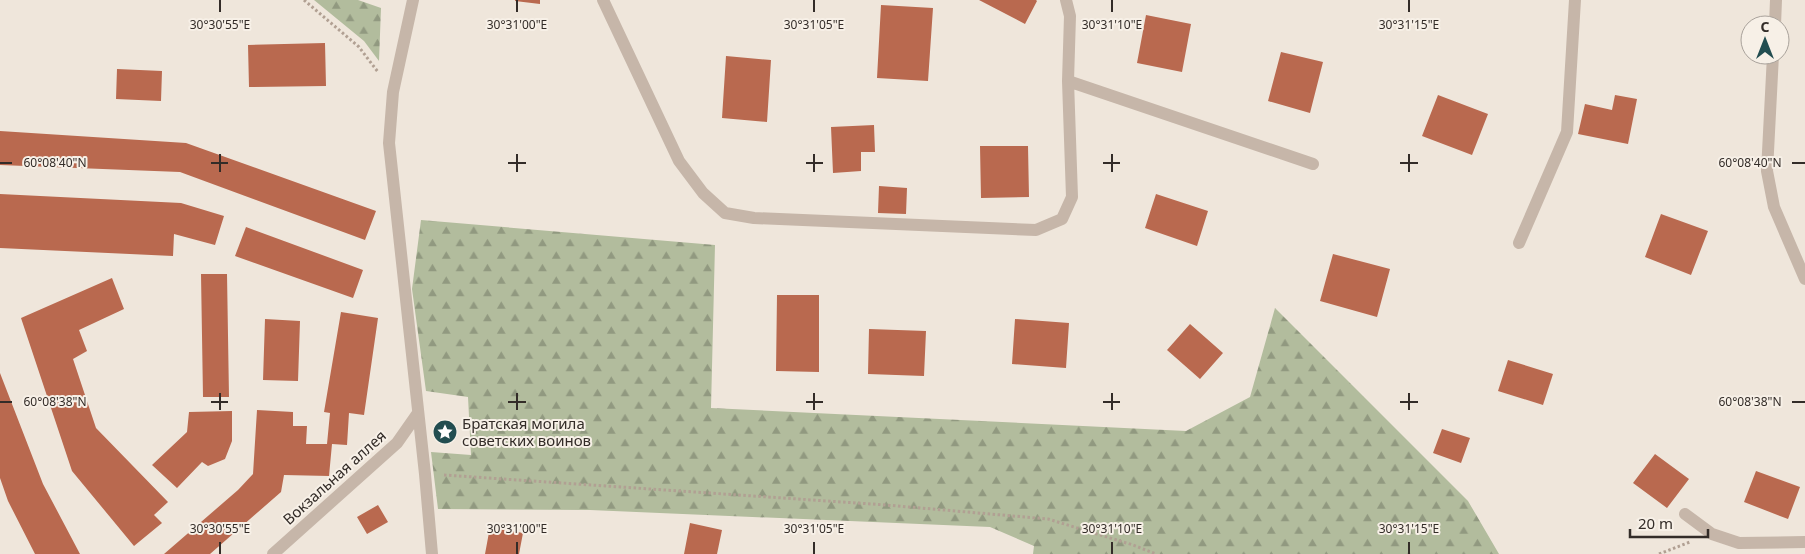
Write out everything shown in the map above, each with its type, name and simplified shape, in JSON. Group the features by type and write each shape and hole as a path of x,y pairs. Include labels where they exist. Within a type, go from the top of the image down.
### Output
{"street":[{"path":"413,0 393,92 389,143 432,554"},
{"path":"603,0 679,161 703,193 725,213 754,218 1036,230 1062,220 1072,197 1068,81 1070,16 1066,0"},
{"path":"1519,244 1567,132 1575,0"},
{"path":"1775,15 1776,0"},
{"path":"1773,65 1767,171 1774,207 1805,279"},
{"path":"1068,81 1313,164"},
{"name":"Вокзальная аллея","path":"273,554 397,443 418,414"},
{"path":"1685,514 1712,534 1740,543 1805,542"}],"path":[{"path":"304,0 359,47 393,92"},
{"path":"425,474 886,505 1048,519 1156,554"},
{"path":"1659,554 1712,534"}],"green space":[{"path":"314,0 358,0 381,8 379,61 364,41"},
{"path":"421,220 715,245 711,408 1186,431 1250,397 1275,308 1468,501 1499,554 1033,554 1034,546 990,527 590,510 438,509 431,452 471,455 468,397 426,391 412,289"}],"building":[{"path":"540,0 540,4 515,1"},
{"path":"979,0 1036,0 1037,1 1025,24"},
{"path":"881,5 933,8 928,81 877,78"},
{"path":"1146,15 1191,24 1182,72 1137,63"},
{"path":"325,43 326,86 249,87 248,45"},
{"path":"1281,52 1323,62 1310,113 1268,101"},
{"path":"726,56 771,60 767,122 722,118"},
{"path":"117,69 162,71 161,101 116,99"},
{"path":"1438,95 1488,114 1472,155 1422,136"},
{"path":"1615,95 1637,99 1628,144 1578,134 1585,104 1612,110"},
{"path":"874,125 875,152 861,152 861,171 833,173 831,127"},
{"path":"0,131 186,143 376,211 365,240 180,172 0,165"},
{"path":"980,146 1028,146 1029,197 981,198"},
{"path":"879,186 907,188 906,214 878,213"},
{"path":"0,194 181,203 224,216 215,245 174,234 173,256 0,248"},
{"path":"1156,194 1208,211 1197,246 1145,228"},
{"path":"1661,214 1708,231 1691,275 1645,257"},
{"path":"246,227 363,270 353,298 235,256"},
{"path":"1333,254 1390,269 1377,317 1320,301"},
{"path":"201,274 227,274 229,397 203,397"},
{"path":"112,278 124,309 79,330 87,351 73,359 96,428 168,502 154,515 162,523 134,546 72,471 21,318"},
{"path":"777,295 819,295 819,372 776,371"},
{"path":"341,312 378,318 364,415 349,413 347,445 332,444 329,476 284,475 281,492 210,554 164,554 238,490 253,474 257,410 293,412 293,426 307,426 306,444 327,444 330,413 324,412"},
{"path":"265,319 300,321 298,381 263,380"},
{"path":"1015,319 1069,323 1066,368 1012,364"},
{"path":"1190,324 1223,353 1200,379 1167,350"},
{"path":"869,329 926,331 924,376 868,374"},
{"path":"1508,360 1553,374 1543,405 1498,391"},
{"path":"0,373 43,484 80,554 35,554 8,501 0,478"},
{"path":"232,411 232,441 225,459 208,466 202,462 177,488 152,465 187,432 189,412"},
{"path":"1442,429 1470,438 1461,463 1433,453"},
{"path":"1655,454 1689,479 1667,508 1633,483"},
{"path":"1756,471 1800,487 1788,519 1744,502"},
{"path":"378,505 388,522 367,534 357,517"},
{"path":"690,523 722,530 717,554 684,554"},
{"path":"490,527 523,533 519,554 485,554"}],"place":[{"name":"Братская могила советских воинов","path":"445,432"}]}
